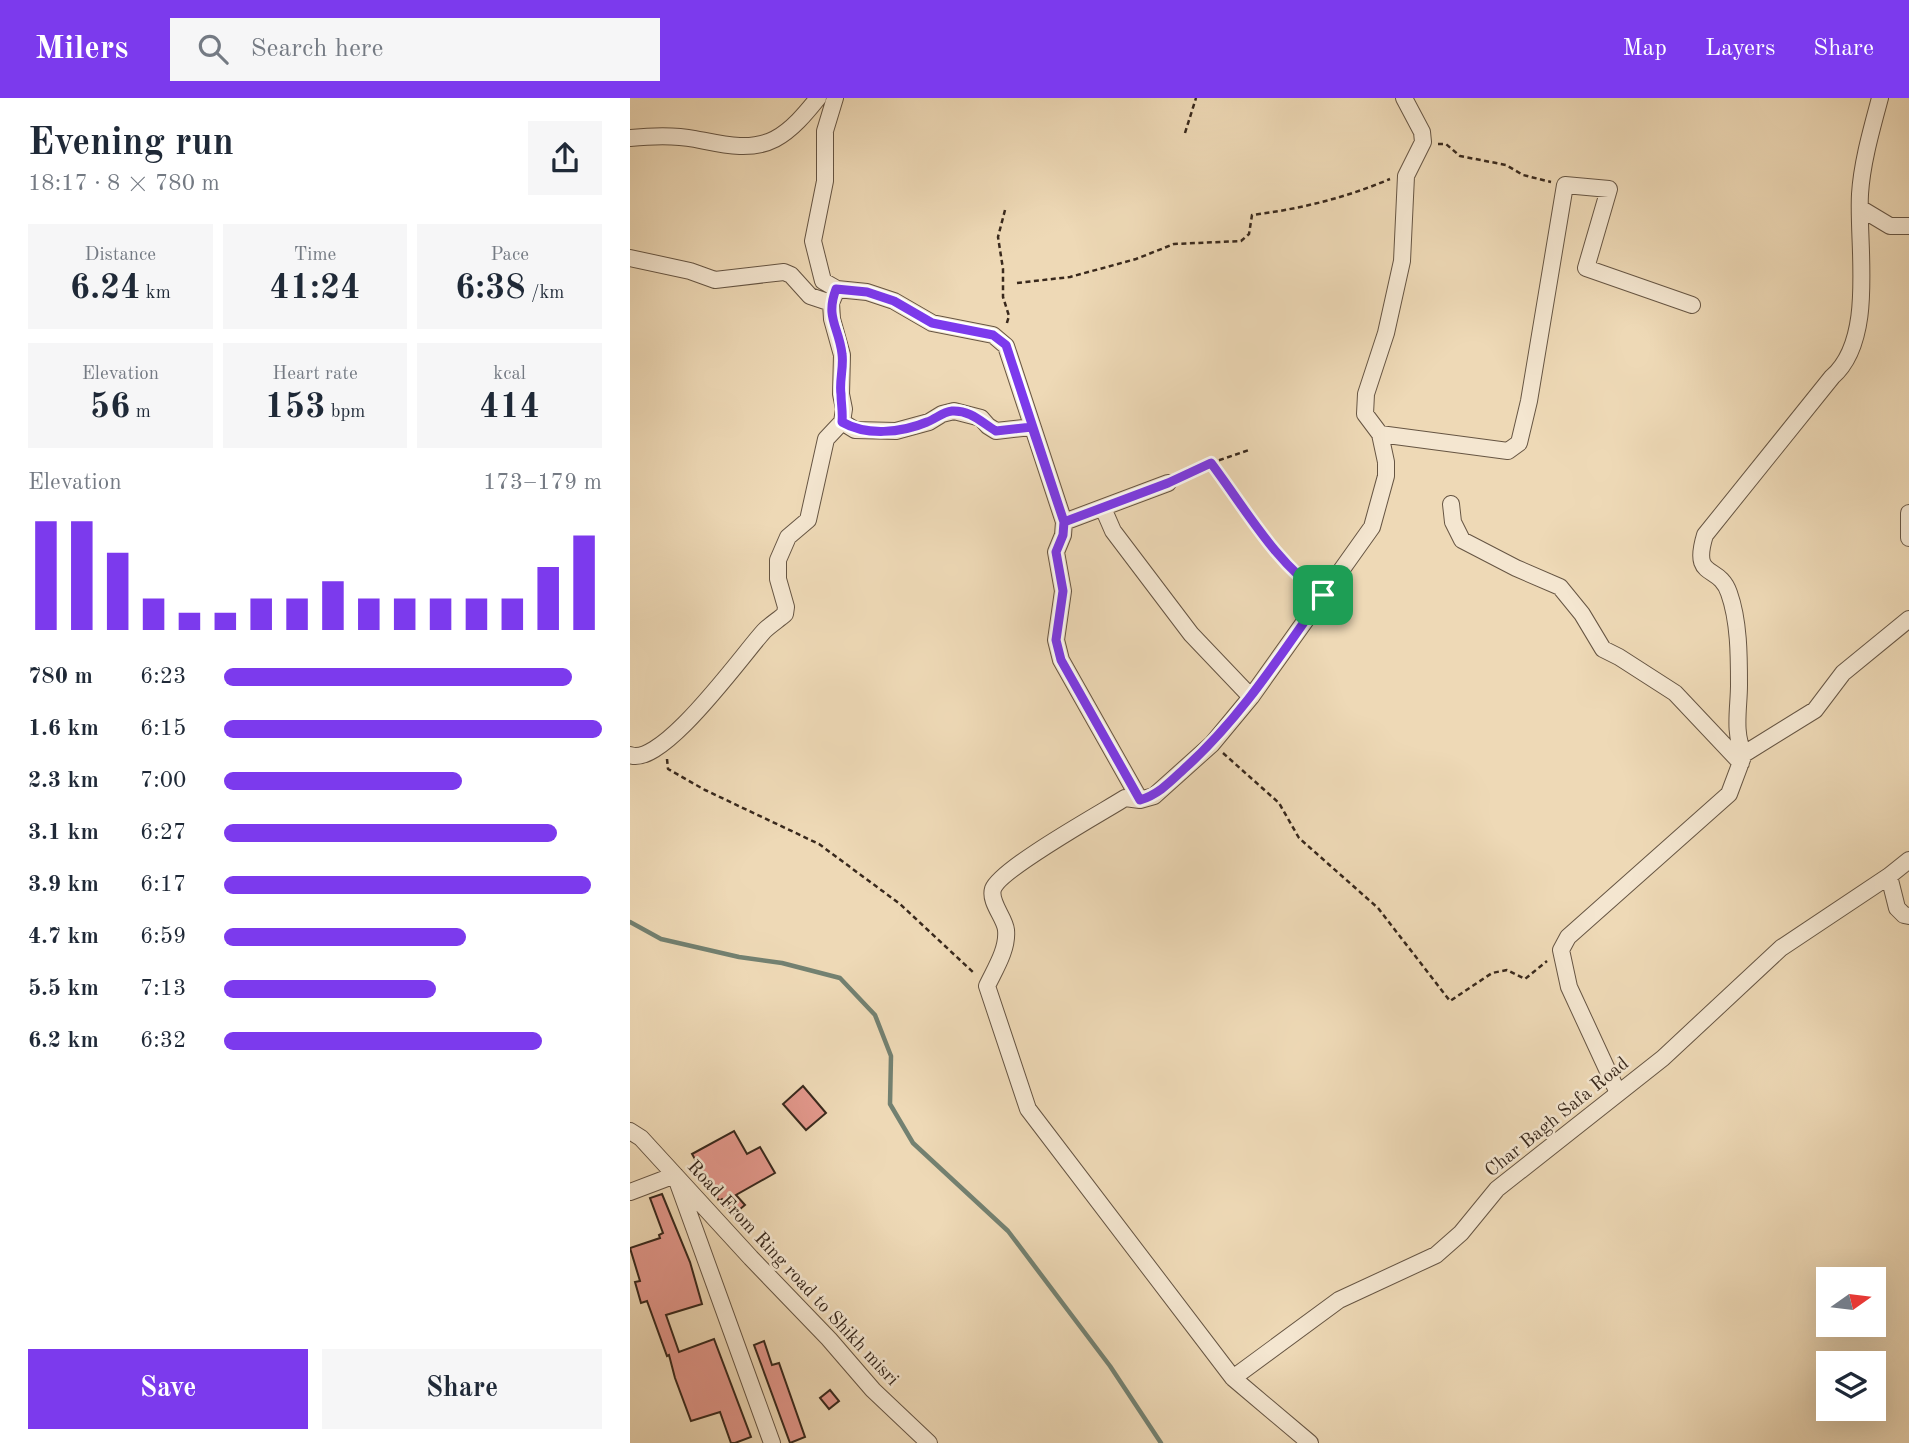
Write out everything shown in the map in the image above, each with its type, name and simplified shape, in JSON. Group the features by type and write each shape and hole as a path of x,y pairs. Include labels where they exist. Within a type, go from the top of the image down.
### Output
{"street":[{"path":"630,138 693,139 756,146 776,138 800,119 818,98"},
{"path":"630,755 634,757 652,753 710,698 766,629 785,614 786,607 778,579 778,560 788,537 808,520 826,439 842,422 844,409 841,394 842,355 832,319 834,296 823,281 813,241 825,181 825,131 835,98"},
{"path":"1310,1443 1233,1378 1028,1109 987,986 1004,949 1006,929 993,895 993,888 1010,870 1125,798 1140,800 1154,796 1212,744 1251,697 1372,527 1386,476 1386,462 1380,434 1365,414 1366,394 1386,333 1402,261 1406,176 1423,142 1422,132 1404,98"},
{"path":"1618,1093 1569,987 1560,950 1568,937 1729,794 1742,759 1738,742 1736,628 1729,591 1720,579 1703,567 1700,553 1705,535 1851,353 1860,309 1860,191 1880,98"},
{"path":"1380,434 1508,451 1519,443 1529,401 1566,185 1609,189 1586,268 1692,305"},
{"path":"1860,208 1890,226 1907,232"},
{"path":"630,258 690,271 715,280 784,272 791,275 810,296 867,292 894,301 932,323 993,335 1006,345 1064,522 1063,535 1056,552 1063,591 1056,640 1061,660 1140,800"},
{"path":"842,422 855,430 897,431 929,422 954,411 981,418 996,431 1032,427"},
{"path":"1064,522 1168,483"},
{"path":"1451,504 1454,522 1462,540 1560,587 1583,614 1602,649 1675,693 1742,759"},
{"path":"1103,508 1113,531 1191,634 1251,697"},
{"path":"1909,513 1909,538"},
{"path":"1742,759 1815,710 1843,673 1909,619"},
{"name":"Char Bagh Safa Road","path":"1233,1378 1339,1300 1436,1255 1461,1233 1497,1189 1663,1058 1781,948 1909,860"},
{"path":"1889,876 1897,908 1909,916"},
{"name":"Road From Ring road to Shikh misri","path":"630,1130 642,1138 873,1390 929,1443"},
{"path":"630,1192 675,1175 772,1443"}],"path":[{"path":"1185,133 1196,98"},
{"path":"1431,154 1438,143 1446,144 1460,156 1506,164 1523,175 1566,185"},
{"path":"1017,283 1070,277 1136,259 1174,244 1241,241 1249,234 1252,215 1295,209 1360,192 1401,172 1406,176"},
{"path":"993,335 1008,325 1009,316 1003,297 1003,268 998,237 1005,210"},
{"path":"1168,483 1211,463 1249,450"},
{"path":"1211,463 1275,549 1303,582 1323,595"},
{"path":"671,735 668,769 705,790 819,844 900,904 987,986"},
{"path":"1212,744 1279,803 1299,838 1378,908 1450,1001 1492,973 1507,970 1525,979 1560,950"}],"building":[{"path":"803,1086 826,1113 806,1130 783,1104"},
{"path":"734,1131 747,1154 760,1147 775,1173 736,1195 745,1205 734,1214 722,1199 719,1201 692,1154"},
{"path":"662,1194 690,1262 702,1304 666,1315 679,1352 714,1339 751,1437 735,1443 731,1443 720,1412 691,1421 647,1301 641,1303 635,1282 640,1281 630,1248 660,1238 659,1235 663,1233 650,1198"},
{"path":"764,1341 772,1365 779,1363 805,1437 790,1443 754,1345"},
{"path":"830,1390 839,1401 829,1409 820,1398"}],"waterway":[{"path":"630,922 661,939 739,957 782,963 840,978 875,1015 891,1056 890,1104 913,1143 1008,1231 1110,1366 1161,1443"}],"route":[{"path":"1323,595 1251,697 1212,744 1154,796 1140,800 1061,660 1056,640 1063,591 1056,552 1063,535 1064,522 1032,427 996,431 981,418 954,411 929,422 897,431 855,430 842,422 842,355 832,319 831,303 836,289 867,292 894,301 932,323 993,335 1006,345 1064,522 1168,483 1211,463 1303,582 1323,595"}]}
